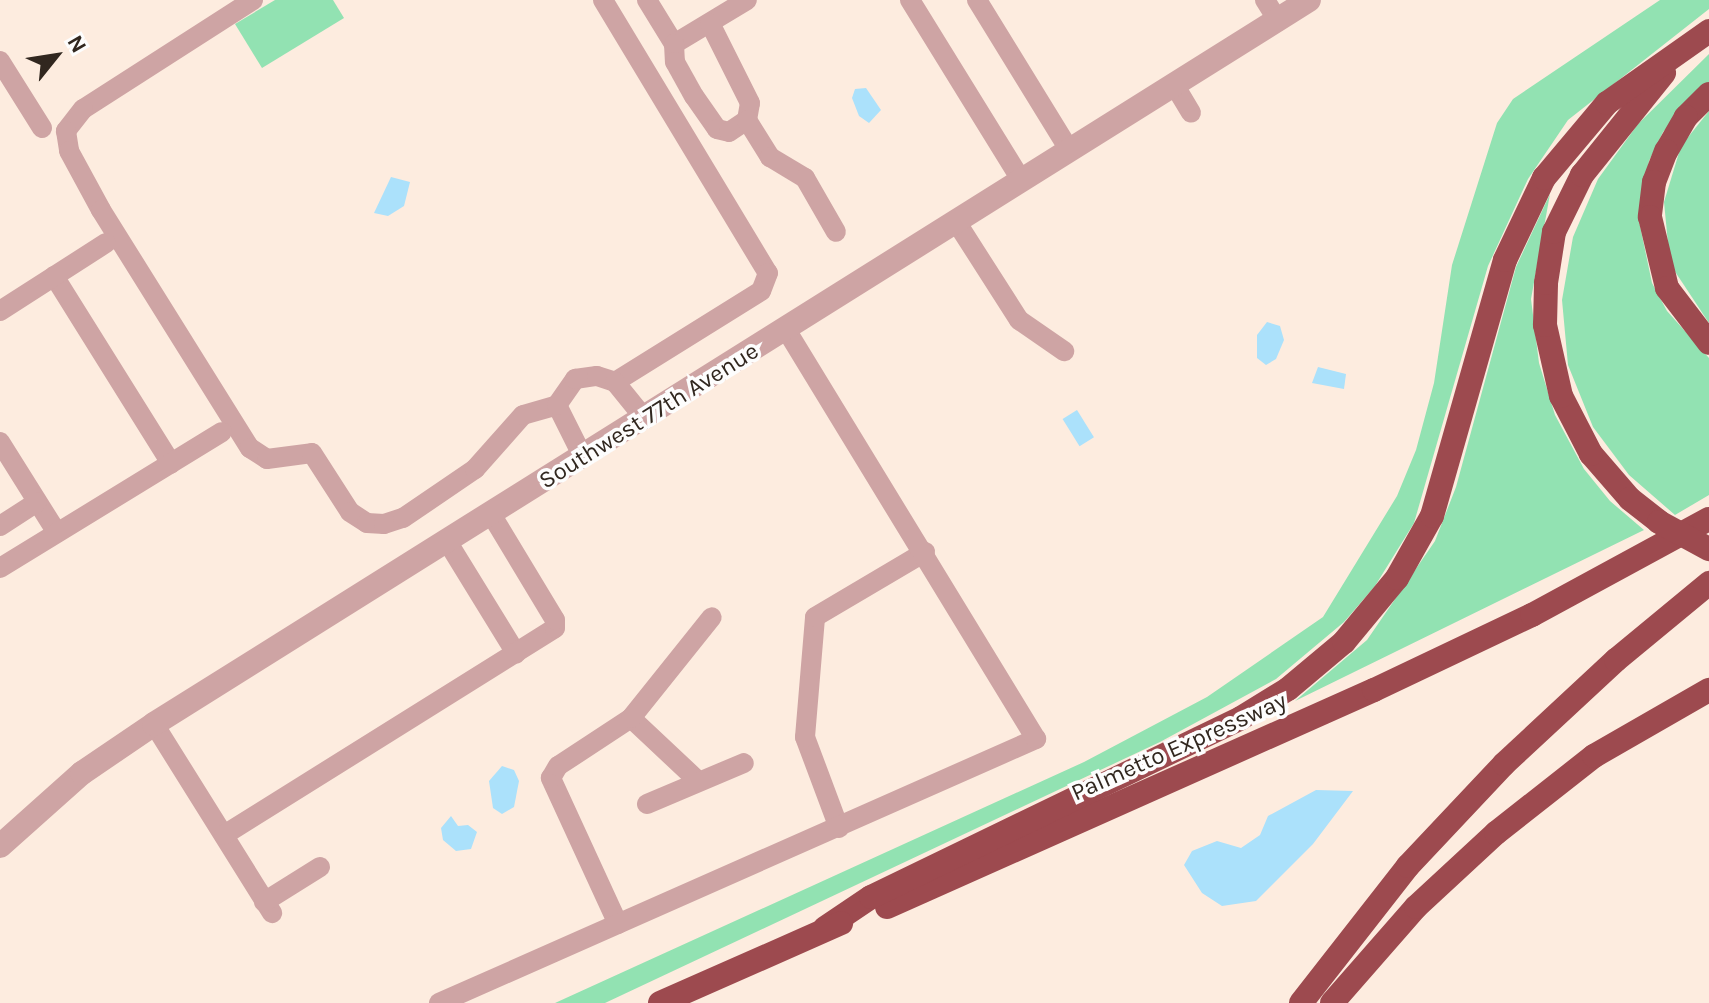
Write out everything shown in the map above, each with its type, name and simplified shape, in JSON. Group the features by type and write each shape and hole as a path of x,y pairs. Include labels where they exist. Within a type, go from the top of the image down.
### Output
{"highway":[{"path":"825,928 871,897 1241,718 1315,669 1356,631 1403,570 1432,516 1505,260 1529,205 1561,153 1607,103 1709,31"},
{"path":"1681,53 1582,175 1554,232 1546,283 1545,325 1561,396 1591,454 1630,499 1659,522 1709,549"},
{"path":"1709,94 1686,117 1662,158 1652,192 1650,227 1673,299 1709,343"},
{"name":"Palmetto Expressway","path":"660,1003 825,928 957,877 1374,690 1532,615 1709,519"},
{"path":"1301,1003 1408,866 1504,764 1616,660 1709,583"},
{"path":"1332,1003 1416,907 1527,807 1628,734 1709,690"}],"street":[{"path":"253,0 83,109 66,131 69,151 101,210 250,448 267,459 312,453 350,512 367,523 384,524 403,518 475,469 523,415 557,405 575,379 615,382 761,291 768,273 759,249 603,0"},
{"path":"647,0 674,44 675,62 717,129 729,132 747,120"},
{"path":"674,44 747,0"},
{"path":"910,0 1022,181"},
{"path":"977,0 1070,151"},
{"name":"Southwest 77th Avenue","path":"0,845 82,773 154,724 1175,86 1272,10 1309,0"},
{"path":"710,23 748,92 747,120 770,157 805,178 836,232"},
{"path":"0,61 42,128"},
{"path":"1175,86 1191,113"},
{"path":"957,223 1019,320 1064,351"},
{"path":"0,311 106,243"},
{"path":"54,276 171,463"},
{"path":"439,1003 1036,739 925,552 786,330"},
{"path":"615,382 645,419"},
{"path":"557,405 583,457"},
{"path":"0,568 222,432"},
{"path":"0,442 57,533"},
{"path":"0,526 37,502"},
{"path":"224,835 557,625 491,514"},
{"path":"447,541 516,653"},
{"path":"839,828 805,737 815,617 925,552"},
{"path":"618,924 551,778 558,766 631,718 712,617"},
{"path":"631,718 698,781"},
{"path":"154,724 268,907 320,867"},
{"path":"647,804 744,763"}],"green space":[{"path":"275,0 333,0 344,18 262,68 235,24"},
{"path":"1660,0 1709,0 1709,9 1568,120 1528,179 1488,266 1414,523 1375,586 1344,622 1276,679 1160,742 605,1003 555,1003 1084,762 1207,697 1323,617 1397,496 1416,450 1434,383 1452,265 1497,123 1513,99"},
{"path":"1709,54 1709,84 1663,132 1649,161 1639,221 1652,283 1667,311 1709,358 1709,495 1675,515 1629,475 1593,427 1568,365 1562,300 1573,237 1598,179 1638,124"},
{"path":"1709,111 1709,323 1670,264 1664,202 1681,146"},
{"path":"1550,194 1531,299 1539,363 1555,415 1584,469 1610,501 1644,530 1295,701 1367,640 1435,541 1456,487 1516,267"}],"water":[{"path":"866,88 881,110 869,123 859,116 852,98 855,89"},
{"path":"391,177 410,182 404,206 388,216 374,213"},
{"path":"1267,322 1280,326 1284,340 1276,359 1266,365 1257,358 1257,335"},
{"path":"1318,367 1346,374 1344,389 1312,383"},
{"path":"1077,410 1094,437 1080,446 1063,419"},
{"path":"502,766 514,770 519,781 514,807 502,814 493,808 489,781"},
{"path":"1316,790 1353,791 1313,844 1256,901 1222,906 1202,893 1184,865 1192,851 1217,841 1241,848 1260,835 1268,816"},
{"path":"451,816 458,826 468,825 477,832 471,849 456,851 443,840 441,828"}]}
